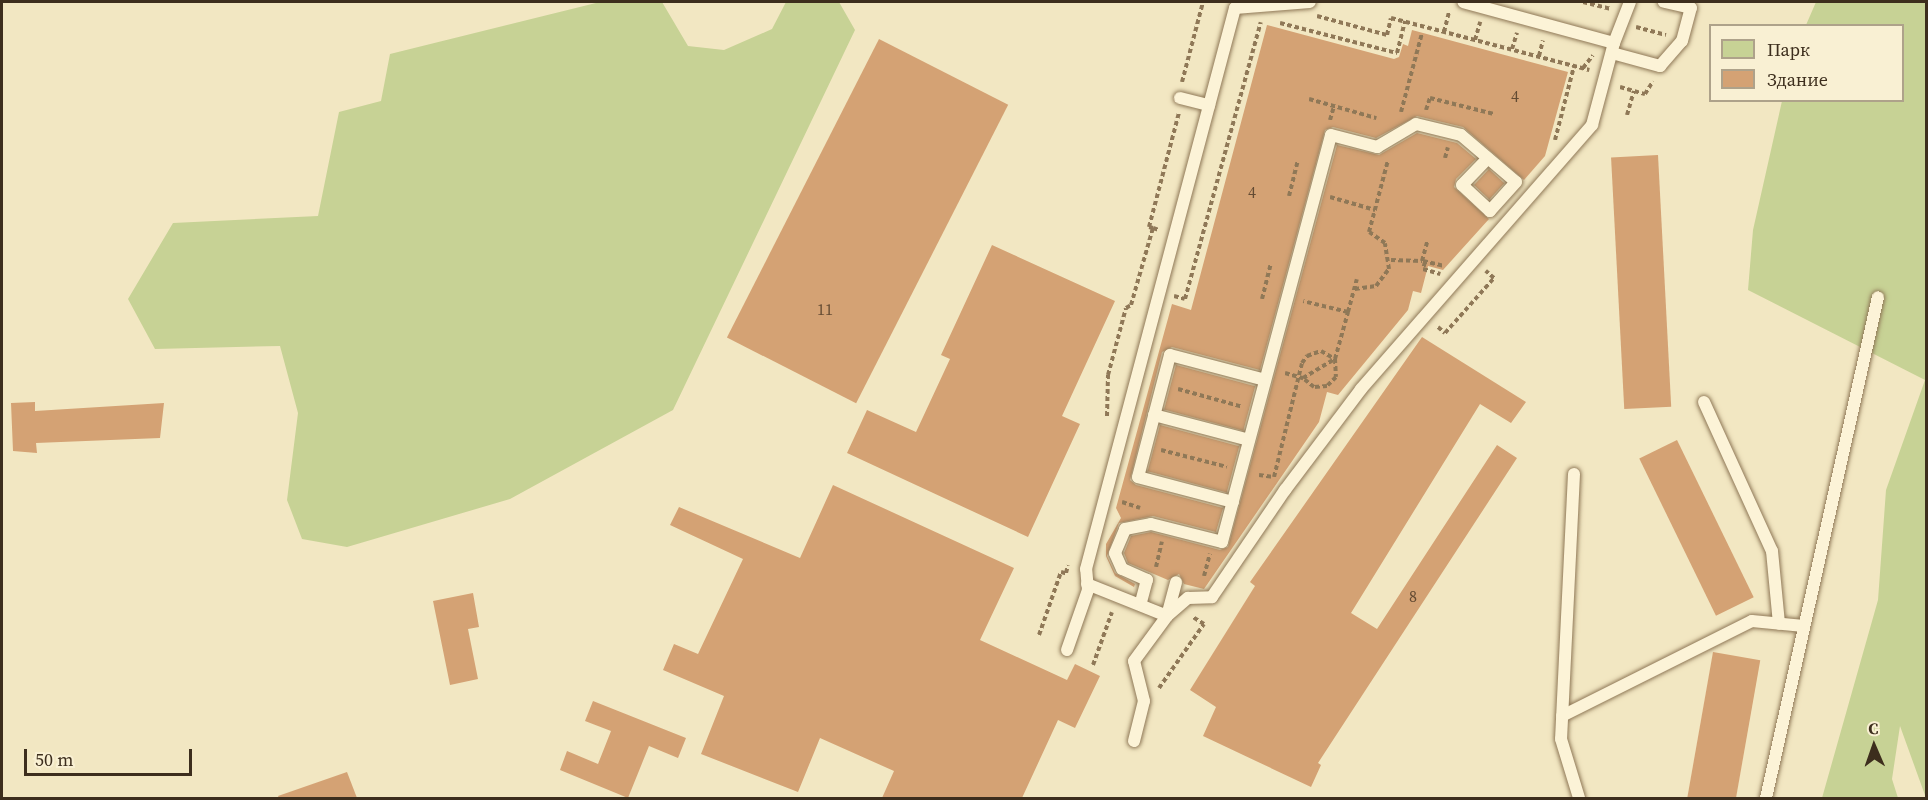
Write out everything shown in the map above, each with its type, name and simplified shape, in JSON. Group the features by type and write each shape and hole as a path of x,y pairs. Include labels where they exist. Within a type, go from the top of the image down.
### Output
{"lane":[{"path":"1066,650 1082,580 1235,8 1310,2"},
{"path":"1463,2 1499,6 1660,66 1683,39 1691,8 1664,2"},
{"path":"1134,741 1144,701 1134,661 1167,616 1188,598 1212,597 1285,490 1361,389 1592,125 1613,48 1624,24 1630,2"},
{"path":"1180,98 1209,105"},
{"path":"1141,602 1147,580 1122,569 1115,553 1125,529 1142,522 1222,542 1331,135 1377,147 1416,124 1461,135 1516,182 1490,211 1462,185 1488,159"},
{"path":"1766,798 1878,297"},
{"path":"1233,502 1138,477 1154,415 1170,355 1267,374"},
{"path":"1704,402 1772,551 1779,624"},
{"path":"1154,415 1249,440"},
{"path":"1574,474 1561,739 1579,798"},
{"path":"1082,580 1141,602 1167,616"},
{"path":"1167,616 1176,582"},
{"path":"1562,716 1752,621 1804,626"}],"path":[{"path":"1444,32 1452,2"},
{"path":"1306,17 1387,35 1391,18 1405,21 1589,69 1587,78 1645,93 1660,66"},
{"path":"1170,295 1185,299 1262,18 1397,53 1405,21"},
{"path":"1273,18 1284,18"},
{"path":"1624,24 1683,39"},
{"path":"1355,289 1376,286 1384,278 1390,260 1385,243 1369,232 1422,33"},
{"path":"1554,143 1574,66"},
{"path":"1627,115 1634,90"},
{"path":"1421,125 1430,98 1494,114"},
{"path":"1310,99 1376,118"},
{"path":"1289,196 1298,161"},
{"path":"1315,193 1375,210"},
{"path":"1105,425 1108,375 1153,228 1200,240"},
{"path":"1427,242 1423,269 1433,272"},
{"path":"1390,260 1424,261 1444,266"},
{"path":"1262,299 1270,264"},
{"path":"1439,284 1446,275"},
{"path":"1302,377 1314,387 1327,386 1336,377 1335,359 1358,279"},
{"path":"1287,297 1348,312"},
{"path":"1146,446 1274,477 1302,377 1302,363 1313,352 1321,351 1335,359"},
{"path":"1267,374 1302,377 1335,359"},
{"path":"1163,385 1257,411"},
{"path":"1257,482 1260,473"},
{"path":"1124,493 1121,503 1142,508"},
{"path":"1163,537 1155,570 1165,572"},
{"path":"1203,582 1213,540"},
{"path":"1066,573 1069,562"},
{"path":"1039,635 1061,572 1082,580"},
{"path":"1093,665 1115,602"},
{"path":"1157,691 1204,624 1187,613"}],"green space":[{"path":"600,2 662,2 688,46 724,50 772,29 786,2 839,2 855,30 673,410 510,499 347,547 302,539 287,500 298,413 280,346 155,349 128,299 173,223 318,216 339,112 381,101 390,54"},
{"path":"1816,2 1926,2 1926,798 1900,726 1892,779 1898,798 1822,798 1878,600 1886,490 1925,380 1748,290 1753,230 1782,102 1904,102 1904,24 1806,24"}],"building":[{"path":"1267,25 1394,59 1399,57 1403,44 1408,46 1412,30 1568,72 1545,156 1524,180 1463,127 1417,116 1376,138 1333,127 1325,130 1260,370 1172,347 1162,352 1130,480 1136,485 1223,508 1216,532 1153,516 1119,523 1107,556 1115,573 1135,584 1134,587 1115,576 1106,556 1106,544 1121,518 1116,508 1172,304 1191,310"},
{"path":"879,39 1008,105 856,403 727,337"},
{"path":"1417,133 1457,143 1476,159 1456,179 1454,187 1489,219 1443,270 1428,266 1421,293 1413,291 1408,310 1338,395 1327,392 1319,422 1204,589 1184,584 1179,574 1168,580 1128,563 1124,553 1131,536 1151,532 1220,550 1228,547 1337,145 1379,155"},
{"path":"1658,155 1671,407 1624,409 1611,157"},
{"path":"1489,169 1504,183 1489,199 1474,185"},
{"path":"992,245 1115,301 1062,416 1080,424 1028,537 847,453 867,410 916,432 950,359 941,355"},
{"path":"1422,337 1526,402 1511,423 1480,404 1351,613 1377,629 1497,445 1517,458 1318,763 1321,765 1311,787 1203,736 1216,707 1190,690 1255,586 1250,582"},
{"path":"1176,365 1255,386 1243,431 1164,409"},
{"path":"35,402 35,411 164,403 160,438 36,443 37,453 13,451 11,403"},
{"path":"1160,425 1239,446 1227,493 1148,471"},
{"path":"1677,440 1754,597 1716,616 1639,458"},
{"path":"833,485 1014,568 980,640 1067,680 1075,664 1100,676 1075,728 1058,720 1022,798 882,798 894,771 820,738 798,792 701,754 724,696 663,670 674,644 698,654 743,559 670,525 679,507 800,558"},
{"path":"473,593 479,627 468,629 478,679 450,685 433,601"},
{"path":"1713,652 1760,660 1736,798 1687,798"},
{"path":"593,701 686,738 678,758 649,746 628,798 560,770 567,751 598,764 611,731 585,721"},
{"path":"347,772 357,798 279,798 278,796"}]}
